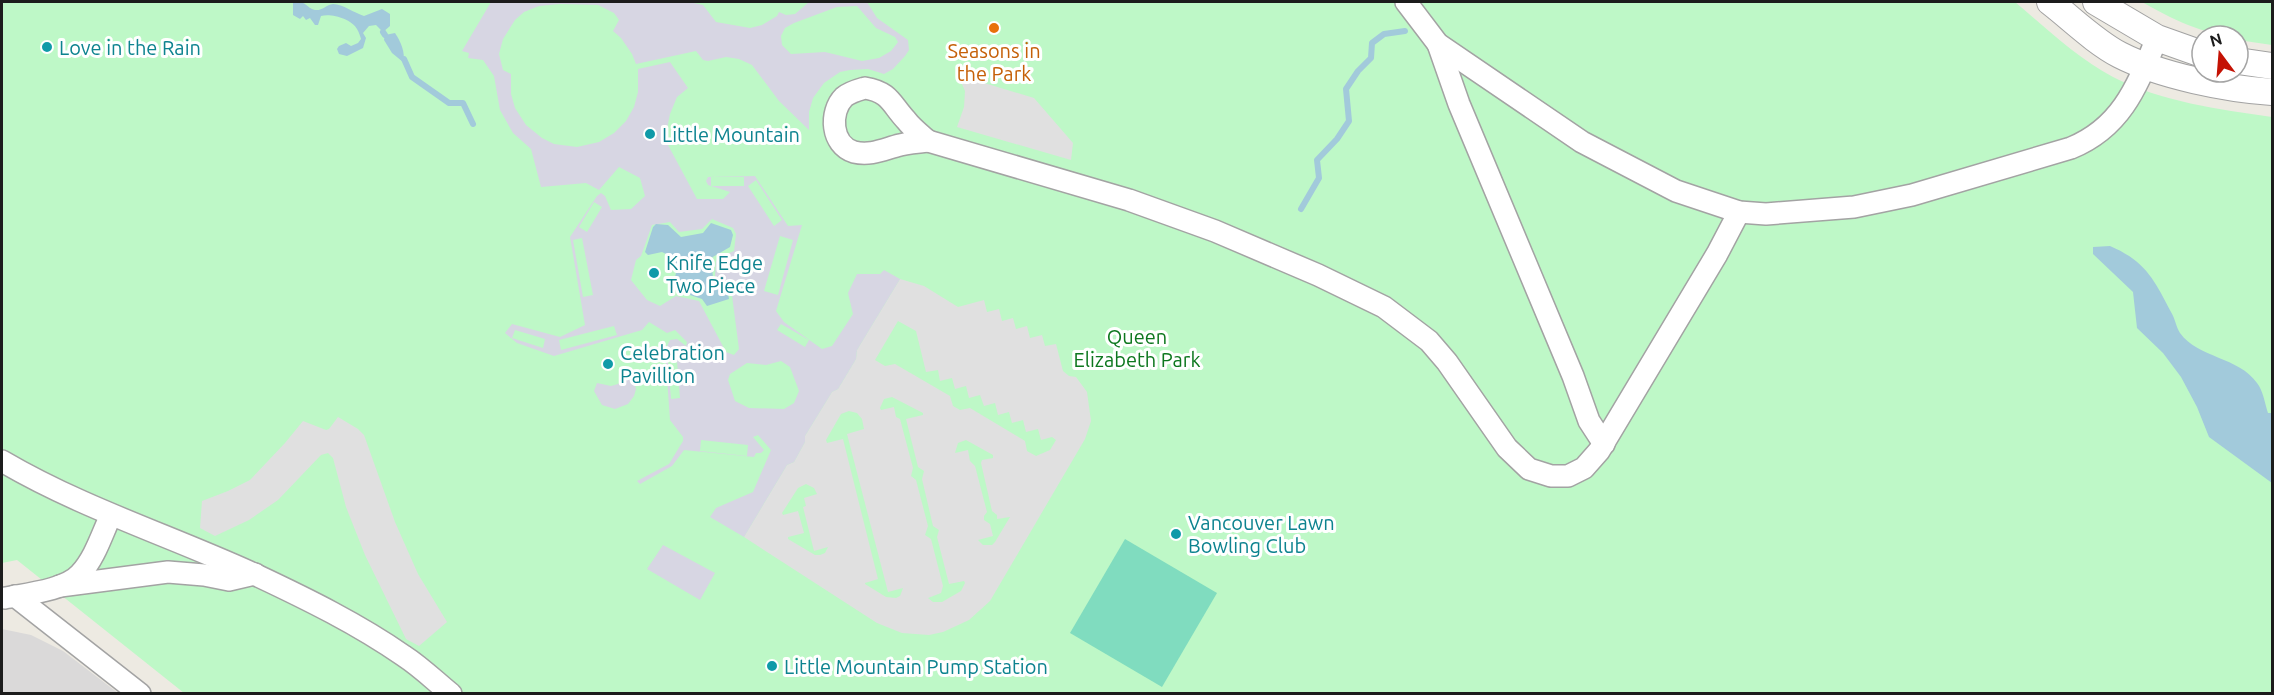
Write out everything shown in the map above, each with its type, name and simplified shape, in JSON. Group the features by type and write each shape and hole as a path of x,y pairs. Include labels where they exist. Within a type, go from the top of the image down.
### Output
{"street":[{"path":"1406,2 1438,44 1459,104 1568,365 1589,421 1604,444"},
{"path":"2050,2 2118,54 2145,67 2241,88 2272,92"},
{"path":"2096,2 2157,38 2190,50"},
{"path":"1438,44 1582,142 1676,191 1739,212 1766,214 1854,207 1912,195 2071,148 2098,135 2114,119 2138,84 2157,38"},
{"path":"2250,63 2272,66"},
{"path":"928,141 1129,200 1215,231 1318,275 1384,308 1429,341 1448,362 1507,448 1529,469 1551,476 1568,476 1584,468 1604,444 1717,254 1739,212"},
{"path":"2,461 26,475 111,515 255,574 345,620 406,657 451,693"},
{"path":"60,586 79,576 88,563 111,515"},
{"path":"8,598 60,586 168,572 230,580 255,574"},
{"path":"8,598 140,693"}],"shaded area":[{"path":"491,2 689,2 703,5 716,22 750,28 762,25 777,16 779,12 786,15 795,14 809,2 867,2 877,18 908,40 909,50 905,56 893,69 884,74 868,69 850,70 840,72 824,83 813,98 809,112 809,130 779,101 752,65 739,59 726,57 708,61 703,60 696,51 636,64 621,38 613,31 619,20 614,13 598,5 539,6 524,12 515,20 503,39 499,54 503,70 511,74 511,94 515,108 526,125 554,144 577,147 599,142 614,133 626,121 634,107 638,92 638,69 670,62 688,88 677,97 670,114 667,129 668,145 697,199 723,199 730,192 711,186 708,185 706,181 708,177 755,176 788,226 802,225 776,311 784,322 822,349 832,346 853,314 848,293 857,274 880,274 884,270 900,279 857,350 856,359 838,389 832,392 805,436 805,442 794,462 787,465 744,537 710,517 716,508 753,492 771,450 758,435 753,437 764,450 756,453 754,457 684,450 672,466 640,484 637,481 669,464 683,441 683,437 670,420 665,350 670,340 677,339 686,346 687,342 675,330 667,333 649,322 642,330 554,356 517,343 505,333 512,324 560,337 585,325 570,237 597,196 601,193 605,196 611,210 631,209 645,196 640,178 619,167 599,190 586,183 541,187 531,149 513,133 500,110 494,76 483,60 468,58 469,53 462,51","holes":["857,6 876,28 895,37 898,42 891,51 879,58 862,61 825,52 791,54 782,45 781,36 785,28 837,7","711,177 744,177 744,186 711,186","756,180 782,220 774,226 748,186","594,202 602,207 587,232 579,227","712,219 733,228 736,234 734,251 716,261 715,276 727,282 731,288 739,349 734,355 726,352 699,301 676,296 660,306 647,300 631,280 636,260 641,256 652,225 670,222 679,232 702,229","780,236 793,240 778,295 764,291","582,238 593,295 583,297 573,240","781,324 809,340 805,347 777,330","614,326 617,335 561,350 559,340","515,330 545,339 543,348 512,338","676,349 680,398 671,399 667,350","781,361 790,367 799,391 794,403 784,409 749,408 735,401 728,380 730,374 747,363 766,365","701,440 748,445 747,456 700,451"]},
{"path":"958,75 1034,98 1073,143 1071,160 957,127 964,107 965,91"},
{"path":"900,279 924,286 958,307 984,300 987,312 999,309 1002,321 1013,318 1016,329 1027,326 1030,338 1042,335 1045,346 1056,344 1063,371 1069,376 1076,377 1087,392 1091,421 1085,439 990,601 969,620 943,632 929,635 902,633 877,623 744,537 787,465 794,462 805,442 805,436 856,359 857,350","holes":["898,321 916,331 926,372 938,370 940,381 952,378 955,389 966,386 969,398 980,395 984,406 995,403 998,415 1009,412 1012,423 1023,420 1026,432 1038,429 1041,440 1052,437 1056,440 1050,450 1036,456 1027,451 1025,441 970,408 960,410 953,406 950,396 895,364 885,366 875,360","892,397 923,413 923,415 906,419 918,467 924,471 922,479 933,526 939,530 937,537 949,584 964,581 965,583 961,591 942,602 933,602 928,598 941,593 943,586 931,539 925,535 928,526 916,480 911,476 913,468 900,419 896,417 894,407 881,410 884,399","849,411 857,413 862,419 864,429 847,434 888,592 903,588 900,596 896,598 886,597 865,584 878,579 843,439 827,443 826,440 841,414","966,440 993,455 993,458 982,460 981,463 992,511 997,515 997,519 1010,517 992,545 983,545 978,540 993,536 990,524 984,520 987,512 975,466 970,461 968,450 955,453 958,443","806,484 814,488 817,494 804,498 806,506 803,507 814,551 828,547 825,553 815,555 788,539 788,537 804,533 798,511 783,515 782,513 798,488"]},
{"path":"628,374 636,389 628,404 615,409 602,405 594,391 597,383 611,386 618,384"},
{"path":"338,417 364,435 395,522 418,574 447,622 419,646 406,639 365,555 346,507 333,458 328,453 321,455 278,500 249,520 215,536 200,528 202,501 250,480 303,421 326,430"},
{"path":"663,545 715,573 700,600 647,569"},
{"path":"2,629 31,635 63,651 118,693 2,693"}],"green space":[{"name":"Queen Elizabeth Park","path":"2,2 2015,2 2087,61 2132,86 2171,99 2272,117 2272,693 184,693 17,560 2,563"},
{"path":"2142,2 2272,2 2272,45 2250,42 2250,24 2190,25"},
{"path":"1125,539 1217,593 1162,687 1070,633"}],"water":[{"path":"293,2 304,3 315,10 337,4 364,16 382,9 390,14 390,26 383,32 376,25 369,26 363,33 366,38 363,48 347,56 339,54 337,49 339,46 346,43 351,46 361,39 351,22 325,15 321,16 318,25 315,25 310,18 306,20 303,16 300,19 293,15"},
{"path":"395,33 401,43 403,62 392,53 384,40 385,35"},
{"path":"711,223 731,230 733,235 730,247 711,258 713,278 727,288 729,299 707,306 702,299 672,289 676,273 666,254 662,252 648,255 645,252 656,224 668,225 681,237 703,233"},
{"path":"2110,246 2132,258 2147,272 2165,300 2177,328 2188,341 2197,348 2240,368 2249,374 2259,386 2268,413 2272,413 2272,483 2209,437 2197,407 2181,377 2163,353 2137,328 2133,292 2093,254 2093,247"}],"waterway":[{"path":"1301,209 1319,178 1317,160 1337,139 1349,121 1346,89 1358,71 1371,58 1372,43 1384,34 1405,31"},
{"path":"404,59 412,77 449,103 463,103 473,124"}],"place":[{"name":"Seasons in the Park","path":"994,28"},
{"name":"Love in the Rain","path":"47,47"},
{"name":"Little Mountain","path":"650,134"},
{"name":"Knife Edge Two Piece","path":"654,273"},
{"name":"Celebration Pavillion","path":"608,364"},
{"name":"Vancouver Lawn Bowling Club","path":"1176,534"},
{"name":"Little Mountain Pump Station","path":"772,666"}]}
